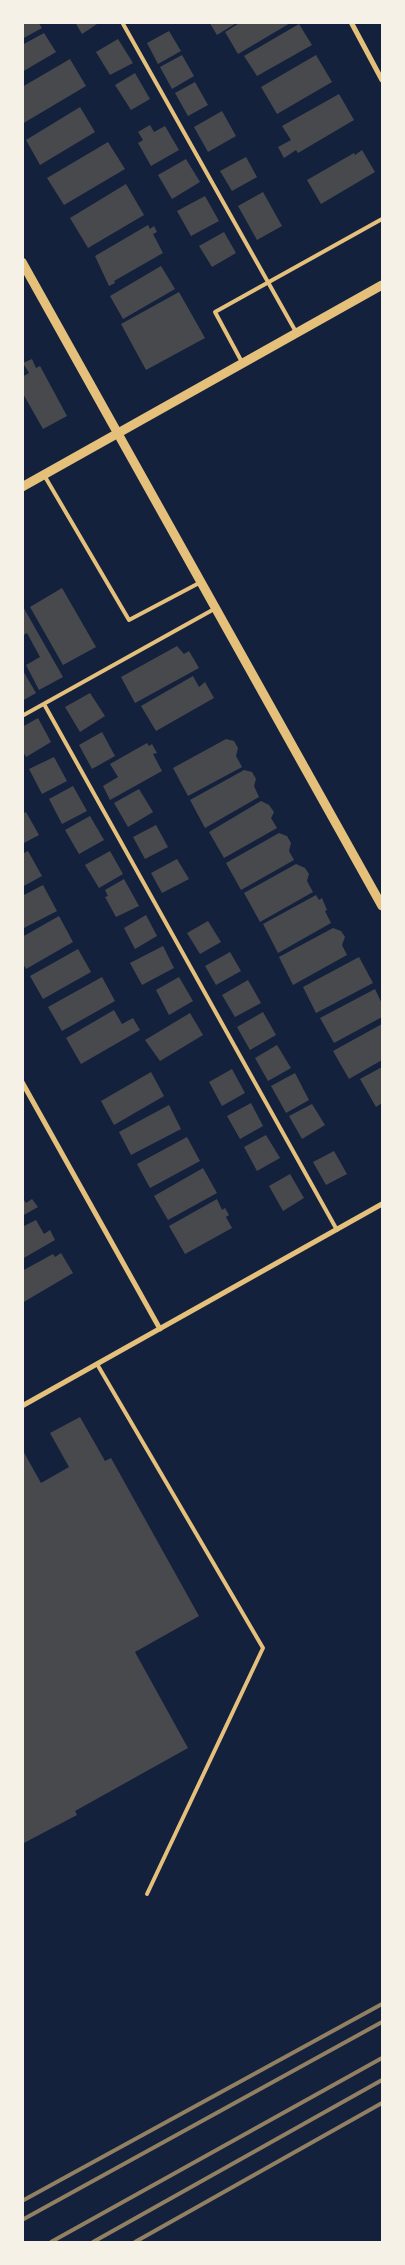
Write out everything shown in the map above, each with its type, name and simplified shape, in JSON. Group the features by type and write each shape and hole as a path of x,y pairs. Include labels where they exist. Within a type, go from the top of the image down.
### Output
{"street":[{"path":"351,22 382,78"},
{"path":"23,263 382,906"},
{"path":"22,487 382,285"},
{"path":"22,1082 160,1329"},
{"path":"22,1406 382,1204"}],"lane":[{"path":"122,22 296,333"},
{"path":"242,364 215,312 382,219"},
{"path":"44,475 128,620 201,582"},
{"path":"22,716 216,608"},
{"path":"44,704 337,1230"},
{"path":"97,1364 263,1648 147,1894"}],"building":[{"path":"22,22 38,22 42,28 22,39"},
{"path":"75,22 100,22 82,34"},
{"path":"209,22 238,22 217,35"},
{"path":"241,22 292,22 238,54 225,32"},
{"path":"299,24 312,45 257,76 244,56"},
{"path":"169,31 181,51 158,64 147,43"},
{"path":"44,33 56,52 22,72 22,45"},
{"path":"118,39 133,63 110,75 96,52"},
{"path":"182,55 194,76 172,89 160,67"},
{"path":"316,55 332,82 277,114 261,87"},
{"path":"70,59 86,86 22,124 22,87"},
{"path":"135,73 150,99 131,110 115,85"},
{"path":"195,82 208,105 188,116 175,93"},
{"path":"339,94 354,120 298,153 296,150 284,158 278,147 291,140 282,126"},
{"path":"80,107 95,132 40,165 26,140"},
{"path":"222,111 236,136 208,152 194,127"},
{"path":"150,125 154,132 165,126 179,150 151,166 138,143 143,140 138,132"},
{"path":"108,142 125,169 64,205 47,178"},
{"path":"362,150 375,172 321,204 307,180"},
{"path":"246,157 257,177 232,191 220,171"},
{"path":"186,159 200,182 172,199 158,175"},
{"path":"126,184 144,215 88,248 70,218"},
{"path":"263,192 282,226 257,240 238,206"},
{"path":"205,196 219,221 191,236 177,211"},
{"path":"148,225 150,229 154,226 157,232 153,234 163,253 114,281 115,283 109,286 95,256"},
{"path":"224,232 236,253 212,267 199,246"},
{"path":"161,266 175,289 123,319 110,296"},
{"path":"179,292 205,338 146,370 121,324"},
{"path":"32,359 36,368 40,366 67,416 43,429 22,392 22,377 29,373 23,363"},
{"path":"62,588 96,647 63,665 30,607"},
{"path":"22,605 63,677 39,690 26,665 40,657 27,633 22,636"},
{"path":"177,646 184,654 189,651 199,668 135,703 121,677"},
{"path":"22,669 36,693 22,701"},
{"path":"193,676 199,687 205,682 214,698 156,731 141,706"},
{"path":"90,693 105,716 80,732 65,707"},
{"path":"38,718 51,742 26,757 22,750 22,727"},
{"path":"102,732 115,756 92,769 79,745"},
{"path":"226,739 234,741 238,748 236,756 242,767 188,796 173,768"},
{"path":"147,743 149,746 152,744 157,753 153,754 162,771 110,800 103,786 118,777 110,764"},
{"path":"54,757 67,781 42,794 29,769"},
{"path":"244,770 252,772 256,779 254,786 259,797 205,828 190,800"},
{"path":"73,786 87,811 62,824 49,799"},
{"path":"139,789 153,812 128,827 114,803"},
{"path":"261,801 269,805 274,812 271,818 277,828 224,858 209,832"},
{"path":"26,812 39,835 22,844 22,814"},
{"path":"90,816 104,840 79,854 65,830"},
{"path":"156,825 168,847 145,859 133,837"},
{"path":"279,833 287,836 291,843 289,851 294,860 241,890 226,863"},
{"path":"28,851 42,876 22,887 22,854"},
{"path":"110,851 123,874 99,888 85,865"},
{"path":"177,859 189,879 162,893 151,873"},
{"path":"296,864 305,868 309,874 307,881 313,892 260,922 244,893"},
{"path":"124,879 139,906 116,917 105,897 108,896 105,890"},
{"path":"43,885 57,911 22,929 22,896"},
{"path":"316,895 319,900 322,898 327,910 325,911 331,923 278,953 263,924"},
{"path":"146,915 157,936 135,949 124,928"},
{"path":"59,916 73,942 26,969 22,962 22,937"},
{"path":"208,921 221,942 200,954 187,933"},
{"path":"333,928 341,931 345,937 342,945 347,955 293,985 279,957"},
{"path":"163,946 174,968 142,985 130,963"},
{"path":"78,949 91,972 43,999 30,976"},
{"path":"230,952 241,971 216,985 205,966"},
{"path":"359,957 373,983 316,1013 303,987"},
{"path":"102,977 115,1001 62,1031 48,1007"},
{"path":"179,977 193,1001 169,1015 156,990"},
{"path":"248,980 261,1003 235,1017 222,995"},
{"path":"375,989 382,1004 382,1017 334,1043 320,1018"},
{"path":"114,1010 122,1024 133,1018 140,1030 81,1064 66,1038"},
{"path":"263,1012 276,1035 250,1050 237,1027"},
{"path":"190,1013 203,1035 160,1061 145,1040"},
{"path":"382,1024 382,1060 349,1079 333,1051"},
{"path":"277,1045 291,1068 268,1081 255,1058"},
{"path":"382,1067 382,1103 376,1107 360,1079"},
{"path":"232,1069 245,1093 222,1106 209,1082"},
{"path":"151,1072 164,1096 114,1125 101,1101"},
{"path":"295,1073 309,1100 286,1113 271,1086"},
{"path":"251,1103 263,1126 240,1139 227,1116"},
{"path":"312,1104 325,1125 302,1139 289,1116"},
{"path":"169,1105 181,1129 131,1155 119,1132"},
{"path":"266,1135 280,1158 257,1171 244,1147"},
{"path":"187,1137 200,1161 150,1188 137,1164"},
{"path":"334,1151 347,1174 326,1185 313,1162"},
{"path":"203,1168 217,1193 168,1220 154,1196"},
{"path":"290,1174 304,1198 283,1211 269,1186"},
{"path":"22,1197 26,1203 32,1199 38,1207 22,1216"},
{"path":"217,1199 222,1210 225,1208 229,1215 226,1217 232,1228 185,1254 169,1226"},
{"path":"36,1220 44,1234 50,1230 55,1240 22,1259 22,1227"},
{"path":"61,1253 73,1273 22,1303 22,1271 53,1254 55,1257"},
{"path":"80,1417 105,1461 111,1458 199,1616 135,1652 188,1748 75,1811 77,1815 22,1844 22,1449 41,1483 69,1467 50,1433"}],"railway":[{"path":"22,2201 382,2004"},
{"path":"22,2220 382,2022"},
{"path":"51,2242 382,2058"},
{"path":"93,2242 382,2080"},
{"path":"135,2242 382,2103"}]}
